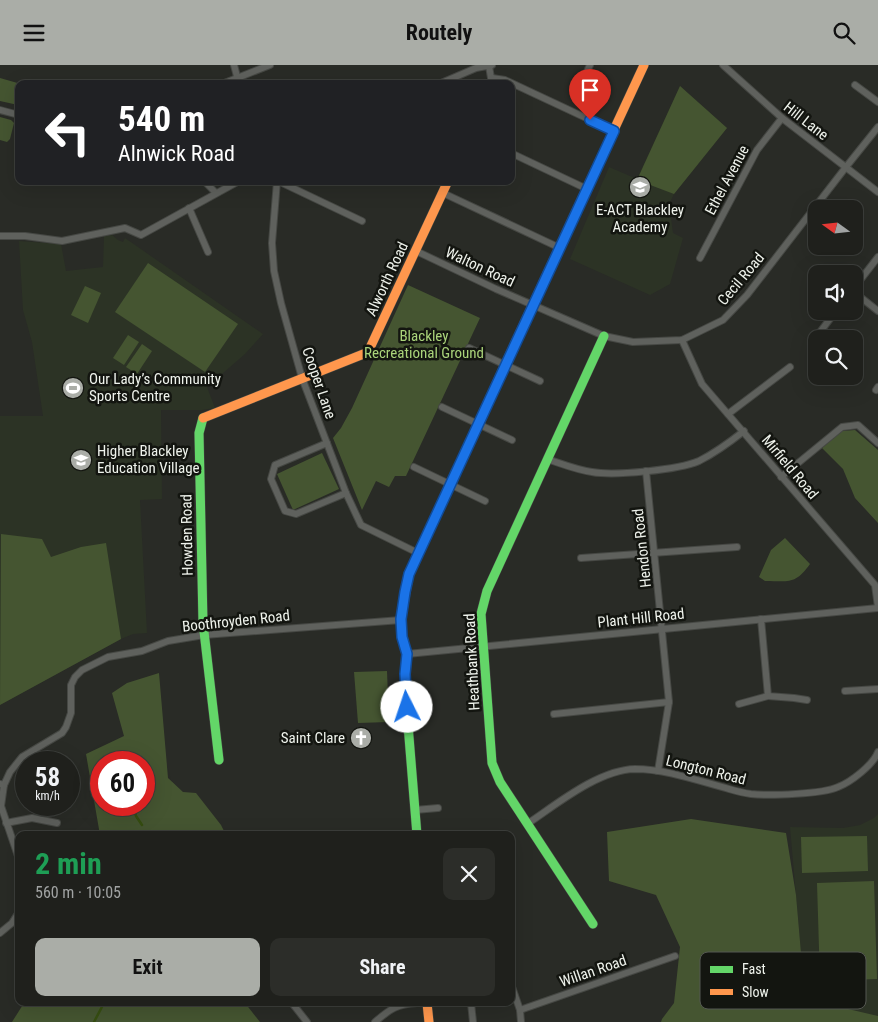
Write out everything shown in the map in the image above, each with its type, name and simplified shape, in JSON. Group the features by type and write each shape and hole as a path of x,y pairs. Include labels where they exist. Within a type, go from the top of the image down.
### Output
{"street":[{"path":"234,65 238,80"},
{"path":"240,80 270,65"},
{"path":"448,80 476,68 491,65 492,80"},
{"path":"584,78 590,65"},
{"path":"416,831 405,688 407,654 402,637 401,619 407,581 418,553 644,65"},
{"name":"Hill Lane","path":"723,65 782,118 878,192"},
{"path":"515,85 614,131"},
{"path":"856,85 878,102"},
{"path":"0,110 15,114"},
{"name":"Ethel Avenue","path":"700,258 757,150 782,118"},
{"name":"Cecil Road","path":"533,306 604,336 633,342 682,340 722,320 747,295 878,127"},
{"path":"515,155 587,189"},
{"path":"208,185 216,193"},
{"path":"0,236 25,236 62,241 124,229 141,235 231,185"},
{"name":"Cooper Lane","path":"278,185 272,243 274,271 280,303 302,377 346,493 361,525 418,553"},
{"path":"286,185 362,221"},
{"name":"Alworth Road","path":"302,377 363,355 369,350 446,185"},
{"path":"443,193 560,248"},
{"path":"189,208 208,252"},
{"name":"Walton Road","path":"416,251 533,306"},
{"path":"863,276 878,257"},
{"path":"863,299 878,311"},
{"path":"822,330 829,320"},
{"name":"Heathbank Road","path":"593,924 500,781 492,763 481,614 485,595 604,336"},
{"name":"Mirfield Road","path":"682,340 702,384 875,585 878,608"},
{"path":"469,348 540,381"},
{"path":"728,414 790,367"},
{"name":"Howden Road","path":"219,760 204,635 199,433 202,418 302,377"},
{"path":"442,407 512,440"},
{"path":"781,477 842,427 858,425 878,443"},
{"path":"548,459 593,473 646,471 698,461 727,445 744,431"},
{"path":"327,443 275,465 271,479 285,511 296,514 346,493"},
{"path":"414,467 485,501"},
{"name":"Hendon Road","path":"646,471 656,552 669,702 658,771"},
{"path":"582,558 737,547"},
{"name":"Plant Hill Road","path":"407,654 878,608"},
{"name":"Boothroyden Road","path":"2,784 22,757 62,733 71,713 71,685 75,677 82,670 108,657 142,651 168,641 204,635 401,619"},
{"path":"761,619 768,696"},
{"path":"845,691 878,689"},
{"path":"739,704 768,696 807,700"},
{"path":"554,714 669,702"},
{"name":"Longton Road","path":"527,824 580,788 613,773 634,769 658,771 751,794 802,794 838,788 859,774 876,757 878,752"},
{"path":"2,784 1,806 15,848"},
{"path":"415,810 438,808"},
{"path":"6,823 32,818 57,823"},
{"path":"0,933 15,918"},
{"name":"Willan Road","path":"520,1010 675,956"},
{"path":"515,996 520,1010 521,1022"},
{"path":"294,1006 307,1022"},
{"path":"375,1022 395,1006"},
{"path":"427,1006 428,1022"},
{"path":"472,1006 473,1022"}],"shaded area":[{"name":"E-ACT Blackley Academy","path":"680,86 727,128 674,194 669,204 673,233 683,238 670,284 650,295 570,259 609,167 637,179"},
{"name":"Higher Blackley Education Village","path":"112,235 123,242 125,238 263,334 245,354 207,387 215,408 202,410 161,410 162,499 140,500 147,633 133,634 121,639 0,705 0,416 43,416 32,342 23,310 19,241 61,244 66,271 103,267 104,236"},
{"path":"878,814 878,1022 837,1009 866,1009 866,952 801,952 790,827 843,828 860,825"}],"green space":[{"path":"0,78 15,82 15,104 0,101"},
{"path":"680,86 727,128 674,194 637,180"},
{"path":"0,117 11,120 14,123 10,139 7,142 0,140"},
{"path":"148,263 238,324 205,372 115,312"},
{"name":"Blackley Recreational Ground","path":"408,285 480,318 406,476 395,476 389,487 376,481 362,510 333,438 352,408"},
{"path":"85,286 101,293 88,323 71,315"},
{"path":"128,335 139,342 124,365 113,358"},
{"path":"142,344 152,351 137,374 126,367"},
{"path":"855,430 878,450 878,523 855,498 843,469 822,448 842,431"},
{"path":"322,453 339,489 293,510 277,474"},
{"path":"1,534 42,539 51,557 81,547 106,543 121,639 0,705"},
{"path":"785,538 810,564 795,579 765,581 759,577 771,550"},
{"path":"387,671 389,722 358,723 354,672"},
{"path":"159,673 168,778 183,792 196,793 224,831 99,831 97,816 155,816 155,751 92,751 124,736 112,693 127,683"},
{"path":"90,752 90,777 86,754"},
{"path":"691,819 786,833 796,895 801,952 700,952 700,1009 848,1009 878,1016 878,1022 661,1022 674,1003 680,947 656,895 609,881 607,832"},
{"path":"867,836 868,871 802,873 801,837"},
{"path":"874,881 877,979 866,979 866,952 819,952 817,883"},
{"path":"22,1006 247,1006 260,1022 12,1022"}],"waterway":[{"path":"136,816 142,825"},
{"path":"94,1022 102,1006"}],"traffic: fast":[{"path":"593,924 500,782 492,763 481,614 487,591 604,336"},
{"path":"417,831 405,688 407,654 402,637 401,620 409,574 516,341"},
{"path":"203,418 199,433 203,623 219,760"}],"traffic: slow":[{"path":"516,341 644,65"},
{"path":"203,418 366,353 446,185"},
{"path":"427,1006 429,1022"}],"place":[{"name":"E-ACT Blackley Academy","path":"640,187"},
{"name":"Our Lady’s Community Sports Centre","path":"73,388"},
{"name":"Higher Blackley Education Village","path":"81,460"},
{"name":"Saint Clare","path":"361,738"}],"route":[{"path":"407,707 405,688 407,654 402,637 401,619 409,574 614,131 590,120"}]}
